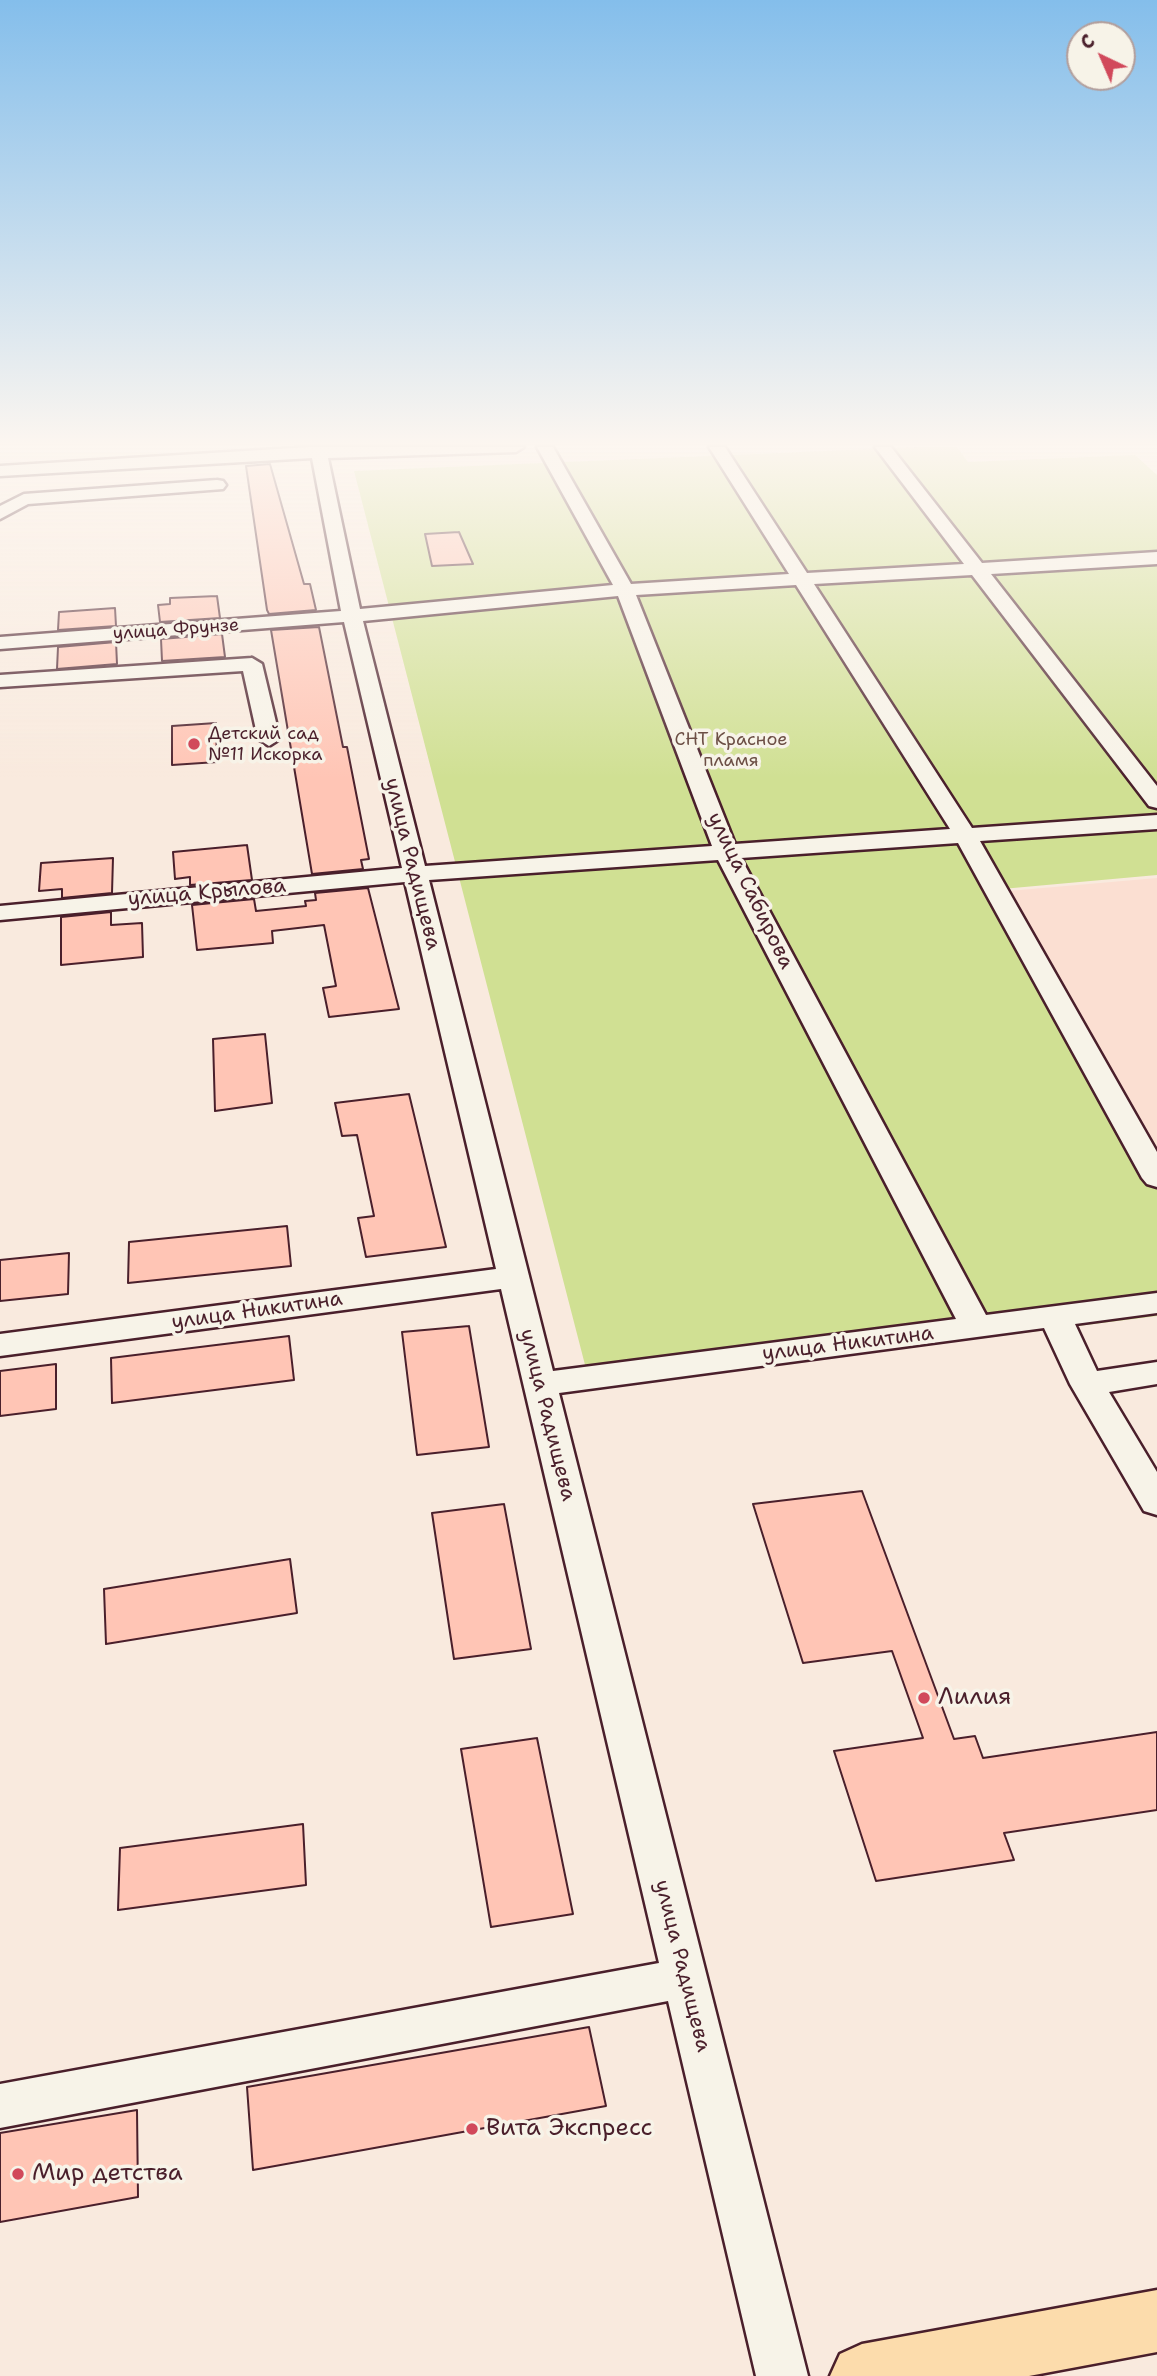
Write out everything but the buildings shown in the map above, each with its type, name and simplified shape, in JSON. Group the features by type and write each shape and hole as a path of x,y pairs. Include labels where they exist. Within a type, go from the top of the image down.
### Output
{"main road":[{"path":"862,2376 1157,2321"}],"street":[{"name":"улица Радищева","path":"340,558 352,616 782,2376"},
{"name":"улица Сабирова","path":"607,558 625,590 726,852 977,1327"},
{"path":"787,558 965,835 1157,1178"},
{"path":"970,558 1157,800"},
{"name":"улица Фрунзе","path":"0,643 352,616 625,590 1157,558"},
{"path":"0,681 252,664 269,739"},
{"name":"улица Крылова","path":"0,913 415,874 1157,822"},
{"name":"улица Никитина","path":"0,1345 513,1277"},
{"name":"улица Никитина","path":"540,1384 1157,1303"},
{"path":"1055,1317 1087,1384 1157,1502"},
{"path":"1087,1384 1157,1373"},
{"path":"0,2106 685,1978"}],"shaded area":[{"path":"1157,878 1157,1150 997,892"}],"green space":[{"name":"СНТ Красное пламя","path":"376,558 1157,558 1157,875 991,890 1157,1165 1157,1316 591,1388"}],"place":[{"name":"Детский сад №11 Искорка","path":"194,744"},
{"name":"Лилия","path":"924,1698"},
{"name":"Вита Экспресс","path":"472,2129"},
{"name":"Мир детства","path":"18,2174"}]}
